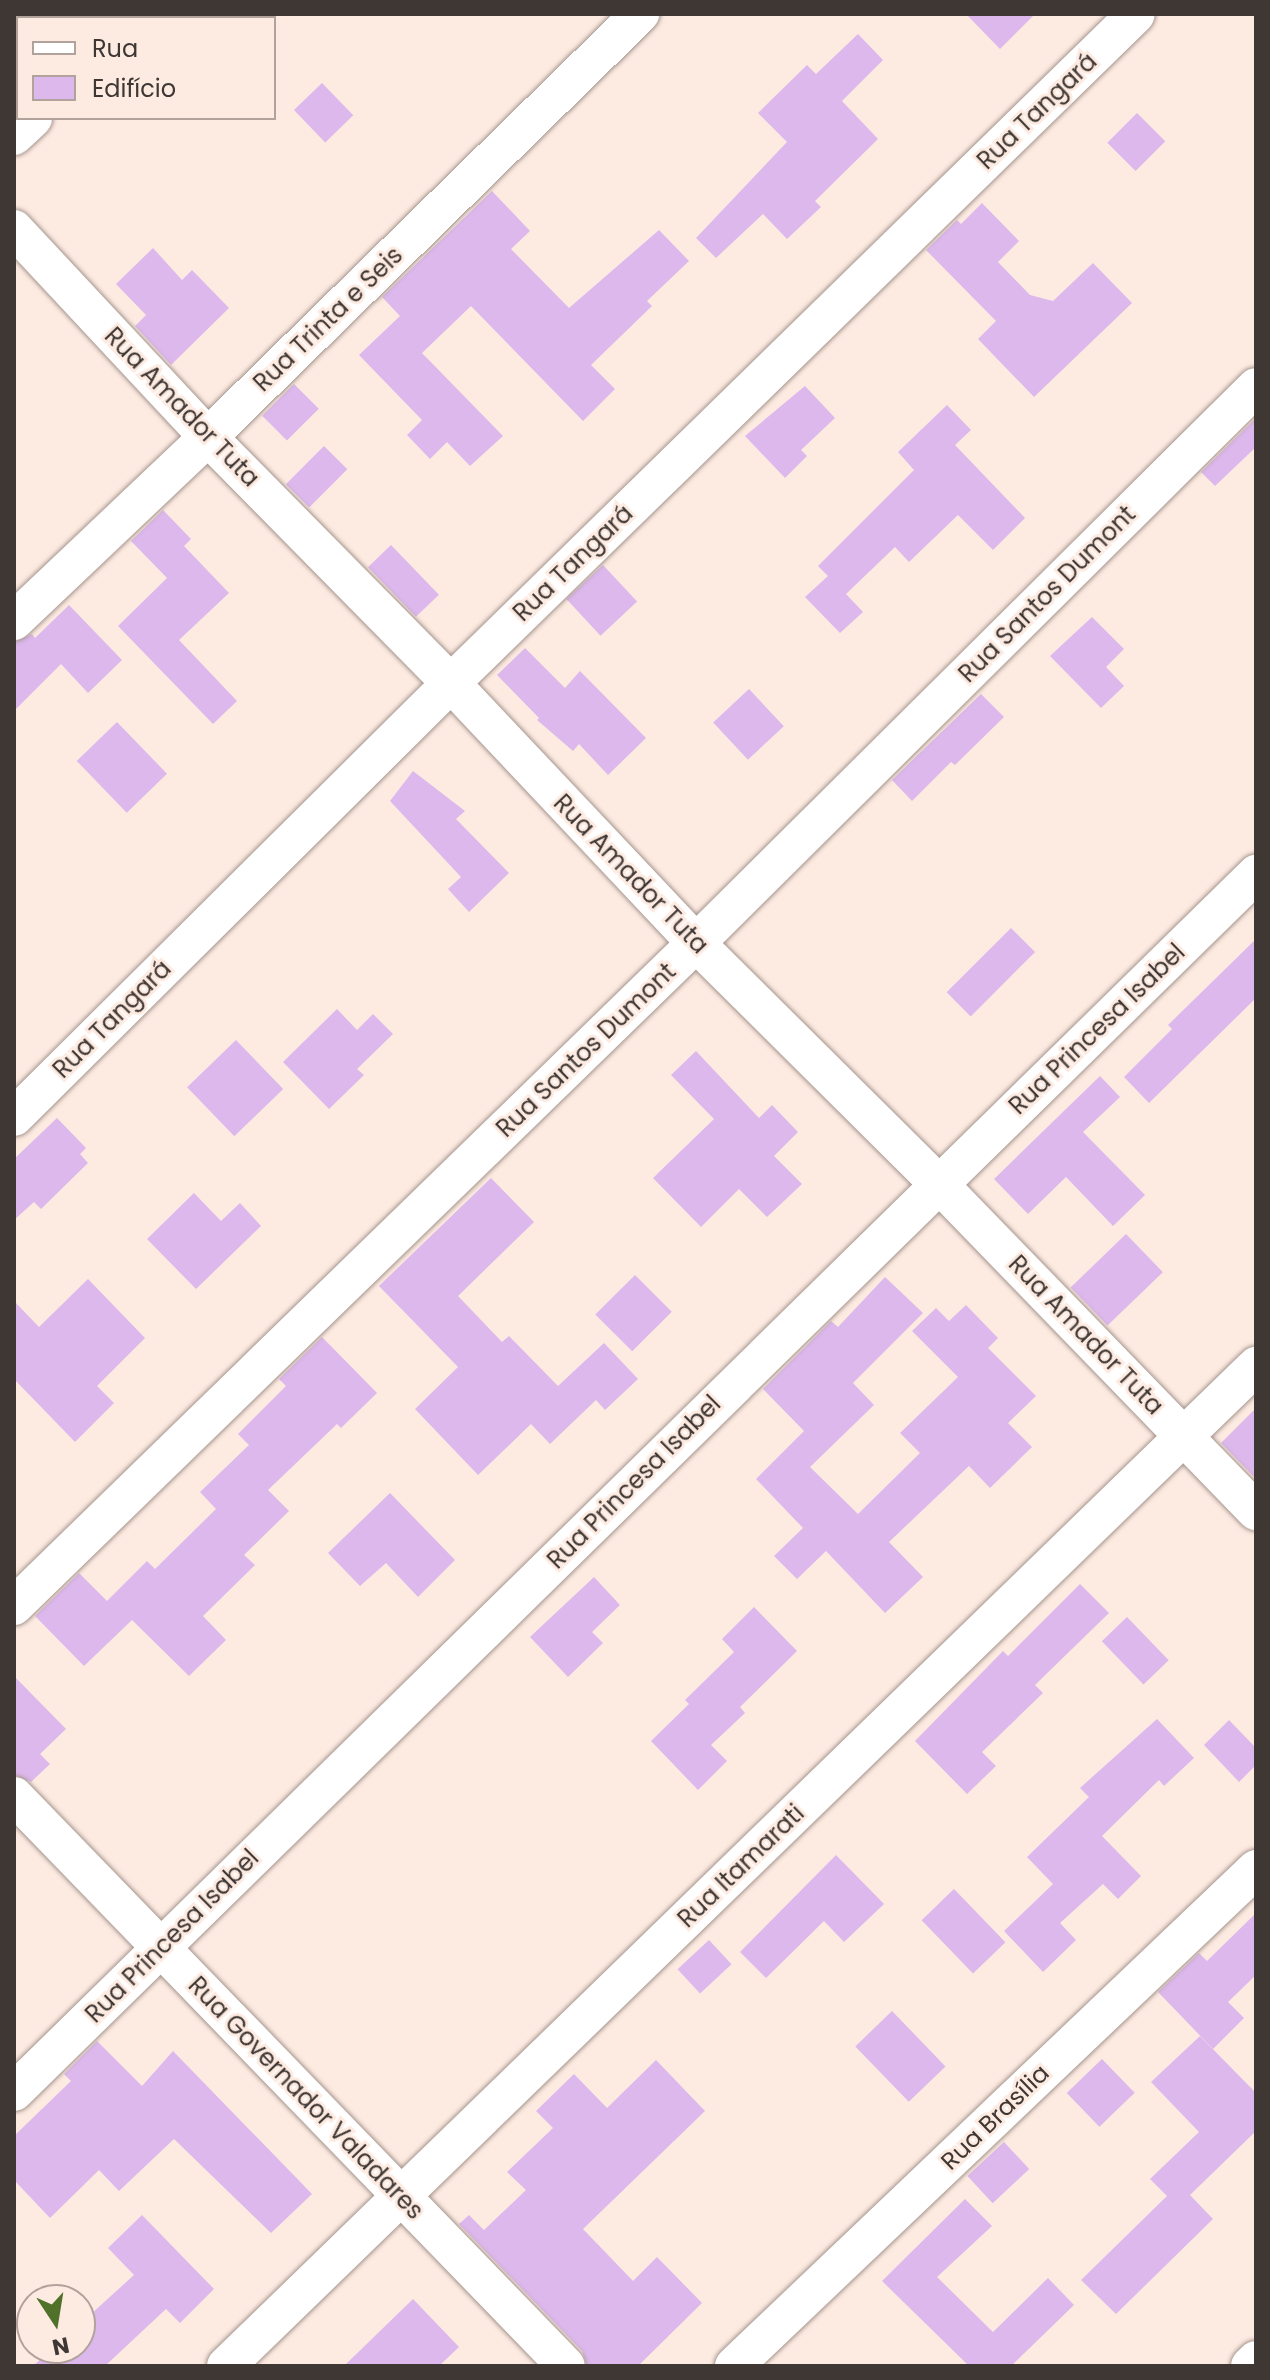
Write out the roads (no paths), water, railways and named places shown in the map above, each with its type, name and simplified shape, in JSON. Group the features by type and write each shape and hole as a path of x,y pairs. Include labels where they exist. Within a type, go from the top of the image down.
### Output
{"street":[{"name":"Rua Trinta e Seis","path":"14,621 208,437 640,14"},
{"name":"Rua Tangará","path":"14,1117 451,683 1136,14"},
{"path":"14,136 31,120"},
{"name":"Rua Amador Tuta","path":"14,229 208,437 451,683 696,943 938,1183 1256,1511"},
{"name":"Rua Santos Dumont","path":"14,1606 696,943 1256,387"},
{"name":"Rua Princesa Isabel","path":"14,2092 1256,874"},
{"name":"Rua Itamarati","path":"226,2366 1256,1366"},
{"name":"Rua Governador Valadares","path":"14,1796 566,2366"},
{"name":"Rua Brasília","path":"734,2366 1256,1869"},
{"path":"1250,2366 1256,2360"}]}
